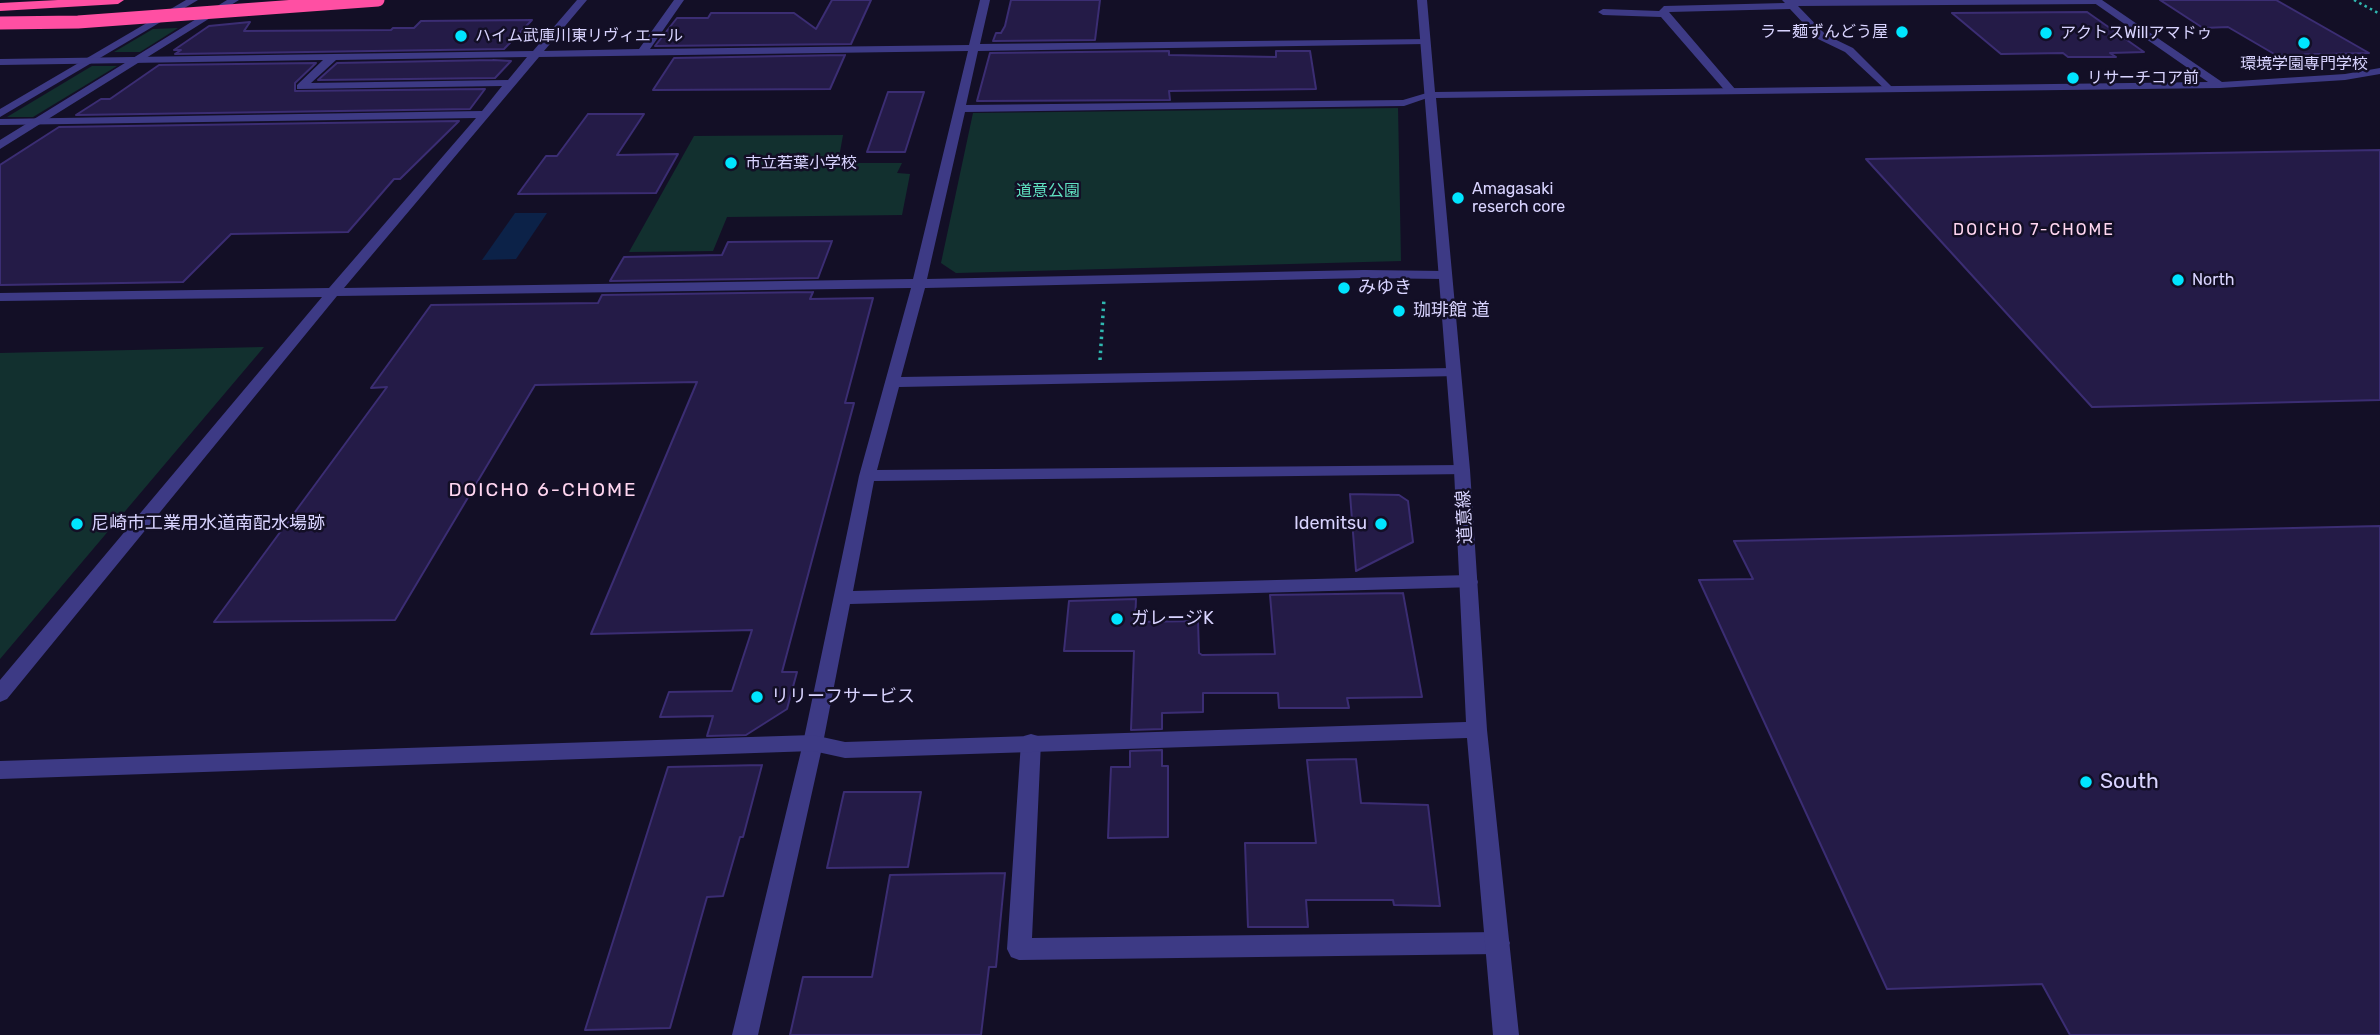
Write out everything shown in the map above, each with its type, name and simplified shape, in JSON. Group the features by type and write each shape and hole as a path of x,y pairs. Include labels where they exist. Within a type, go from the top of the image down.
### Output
{"highway":[{"path":"0,7 118,0"},
{"path":"0,22 268,0"},
{"path":"0,22 78,22 378,0"}],"street":[{"path":"0,114 192,0"},
{"path":"0,145 234,0"},
{"path":"0,694 333,292 582,0"},
{"path":"643,51 679,0"},
{"path":"745,1035 813,743 867,476 919,283 985,0"},
{"name":"道意線","path":"1422,0 1462,470 1478,730 1506,1035"},
{"path":"1664,14 1664,9 1790,3 2096,1 2220,85"},
{"path":"1790,3 1822,37 1849,50 1888,89"},
{"path":"1603,12 1664,14 1731,91"},
{"path":"0,62 1426,41"},
{"path":"335,55 301,87 509,83"},
{"path":"959,109 1404,103 1430,95 2220,85 2332,78 2380,71"},
{"path":"0,122 483,114"},
{"path":"0,297 1105,281 1364,274 1444,275"},
{"path":"892,382 1453,373"},
{"path":"867,476 1462,470"},
{"path":"842,598 1469,582"},
{"path":"0,769 813,743 845,750 1031,742 1478,730"},
{"path":"1031,742 1019,948 1498,943"}],"path":[{"path":"2354,0 2380,15"},
{"path":"1099,379 1105,281"}],"green space":[{"path":"178,28 140,52 114,52 153,29"},
{"path":"92,66 117,66 33,117 7,117"},
{"name":"道意公園","path":"1398,108 1401,261 956,273 941,263 973,113"},
{"path":"843,135 838,163 902,163 897,173 910,174 902,215 727,217 713,251 629,252 694,136"},
{"path":"264,347 0,659 0,353"}],"water":[{"path":"515,213 547,213 516,259 482,260"}],"building":[{"path":"832,0 871,0 851,44 655,46 677,18 708,18 711,13 794,13 816,29"},
{"path":"1011,0 1100,0 1095,40 993,41 996,33 1001,33 1005,26"},
{"path":"2160,0 2276,0 2369,53 2276,55 2228,27 2203,28"},
{"name":"アクトスWillアマドゥ","path":"2087,12 2144,52 2110,53 2116,57 2068,57 2063,53 2001,54 1952,13"},
{"path":"532,20 504,49 175,54 181,50 174,50 209,26 250,22 244,31 391,30 414,28 421,21"},
{"path":"1169,51 1169,55 1276,57 1276,51 1310,51 1316,89 1169,91 1170,100 977,101 990,53"},
{"path":"845,55 830,89 653,90 674,58"},
{"path":"511,61 495,78 318,80 337,63"},
{"path":"316,63 295,83 295,91 485,89 470,109 76,115 101,99 110,99 159,65"},
{"path":"888,92 924,92 905,152 867,152"},
{"path":"588,114 644,114 617,155 678,154 656,193 518,194 546,156 557,156"},
{"path":"459,121 400,179 394,179 348,232 231,234 183,282 0,285 0,165 59,127"},
{"name":"North","path":"2380,150 2380,400 2092,407 1866,159"},
{"path":"832,241 818,278 610,281 624,257 722,255 728,242"},
{"path":"813,292 810,299 873,298 845,403 854,403 782,672 797,672 787,709 746,735 707,736 713,716 660,717 669,692 732,691 752,630 591,634 697,382 535,385 395,620 214,622 387,387 371,388 431,305 598,303 602,295"},
{"path":"1350,494 1399,495 1408,501 1413,542 1356,571"},
{"name":"South","path":"2380,526 2380,1035 2070,1035 2042,984 1887,989 1699,580 1753,579 1734,541"},
{"path":"1403,593 1422,697 1347,698 1349,708 1279,708 1278,693 1203,693 1203,712 1162,713 1162,729 1131,730 1134,651 1064,651 1069,601 1136,599 1135,622 1198,621 1199,653 1202,655 1275,654 1270,595"},
{"path":"1162,750 1162,766 1168,766 1168,837 1108,838 1111,767 1130,767 1130,751"},
{"path":"1356,759 1361,803 1428,805 1440,906 1394,905 1393,900 1306,900 1308,927 1248,927 1245,843 1316,843 1307,760"},
{"path":"762,765 743,837 740,837 723,896 707,897 670,1028 585,1030 668,767"},
{"path":"844,792 921,792 908,867 827,868"},
{"path":"1005,873 996,967 989,967 981,1035 790,1035 803,977 872,977 890,875"}],"place":[{"name":"ラー麺ずんどう屋","path":"1902,32"},
{"name":"アクトスWillアマドゥ","path":"2046,33"},
{"name":"ハイム武庫川東リヴィエール","path":"461,36"},
{"name":"環境学園専門学校","path":"2304,43"},
{"name":"リサーチコア前","path":"2073,78"},
{"name":"市立若葉小学校","path":"731,163"},
{"name":"Amagasaki reserch core","path":"1458,198"},
{"name":"North","path":"2178,280"},
{"name":"みゆき","path":"1344,288"},
{"name":"珈琲館 道","path":"1399,311"},
{"name":"尼崎市工業用水道南配水場跡","path":"77,524"},
{"name":"Idemitsu","path":"1381,524"},
{"name":"ガレージK","path":"1117,619"},
{"name":"リリーフサービス","path":"757,697"},
{"name":"South","path":"2086,782"}],"district":[{"name":"DOICHO 7-CHOME","path":"2034,230"},
{"name":"DOICHO 6-CHOME","path":"543,491"}]}
